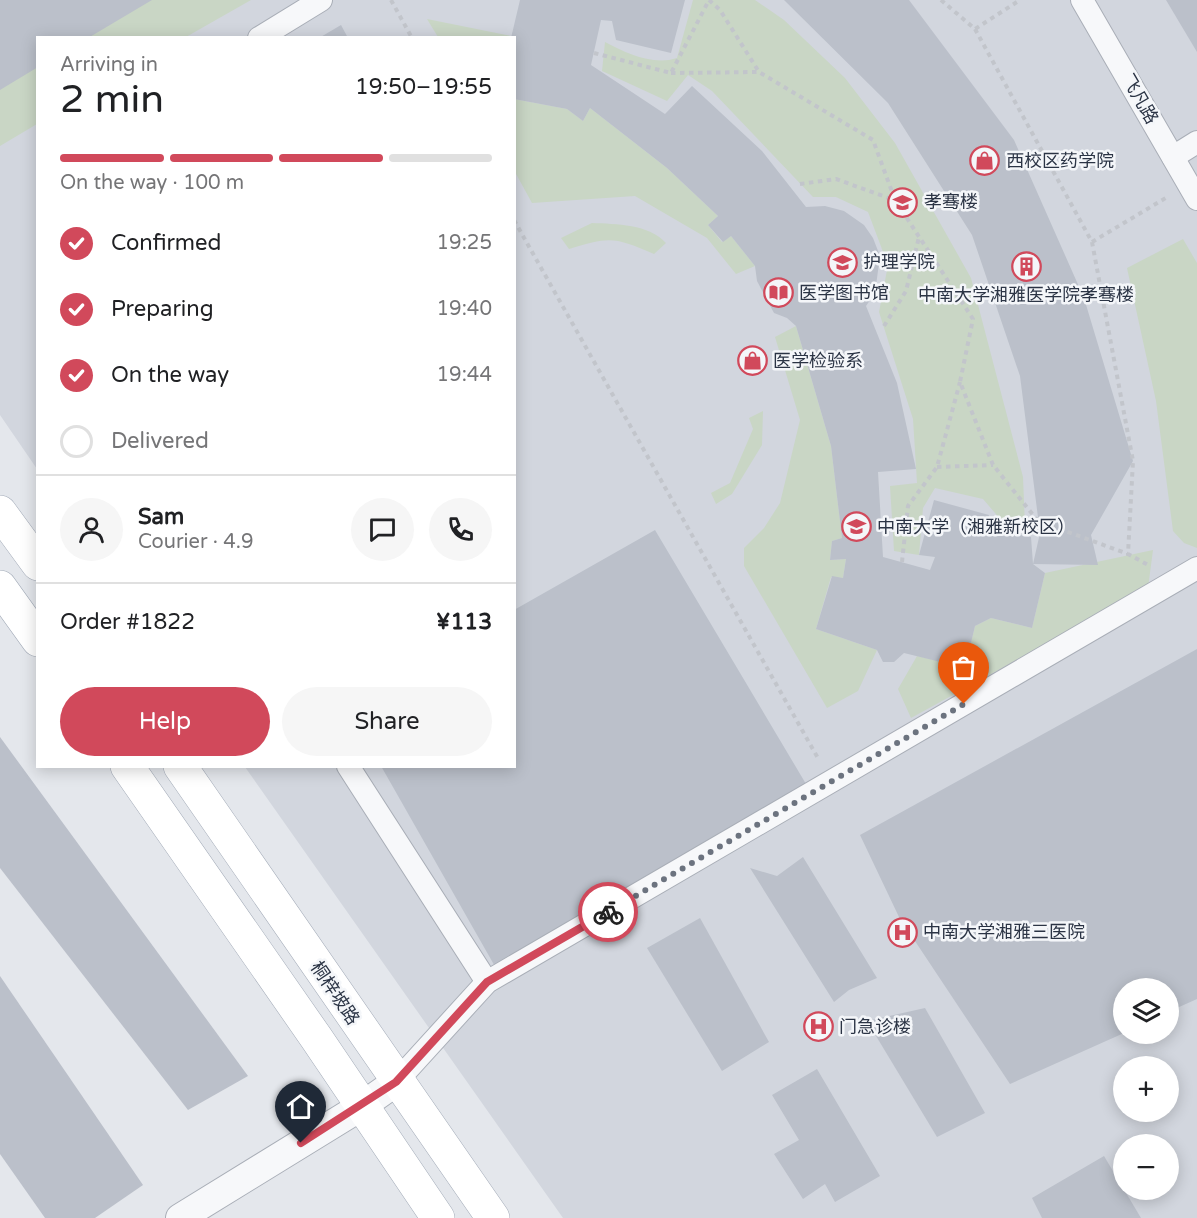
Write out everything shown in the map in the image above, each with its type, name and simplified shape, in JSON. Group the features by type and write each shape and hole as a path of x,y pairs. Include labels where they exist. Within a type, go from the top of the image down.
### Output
{"main road":[{"path":"0,512 36,561"},
{"path":"0,587 36,637"},
{"path":"128,768 438,1218"},
{"name":"桐梓坡路","path":"181,768 396,1082 493,1218"}],"street":[{"path":"262,36 321,0"},
{"name":"飞凡路","path":"1082,0 1193,191"},
{"path":"1173,157 1197,142"},
{"path":"180,1218 362,1106 396,1082 487,982 1197,568"},
{"path":"349,768 487,982"}],"path":[{"path":"391,0 411,36"},
{"path":"671,73 709,0 720,10 759,72 873,140 895,200 973,319 960,381 937,467 908,506 902,562"},
{"path":"941,0 975,29 1092,242 1133,461 1128,554"},
{"path":"975,29 1020,0"},
{"path":"594,53 671,73 759,72"},
{"path":"800,184 836,179 895,200"},
{"path":"1092,242 1193,191"},
{"path":"516,224 831,782"},
{"path":"884,326 906,291 919,236"},
{"path":"960,381 993,465 1038,520 1128,554 1175,580"},
{"path":"937,467 993,465"}],"shaded area":[{"name":"中南大学（湘雅新校区）","path":"0,0 1197,0 1197,1218 563,1218 246,768 516,768 516,36 36,36 36,468 0,415"}],"green space":[{"path":"0,0 251,0 188,36 36,36 36,125 0,146"},
{"path":"693,0 755,0 784,20 845,78 895,143 971,278 1023,477 1025,526 1001,520 983,499 935,488 923,508 919,555 894,551 890,486 917,483 913,419 879,312 888,265 868,212 836,197 813,197 712,91 688,75 667,101 602,71 605,42 631,54 649,59 677,58"},
{"path":"427,19 511,36 437,36"},
{"path":"516,99 567,109 583,121 590,108 667,168 718,216 708,225 722,242 731,236 755,266 736,274 707,238 635,196 532,203 516,174"},
{"path":"592,223 641,229 651,232 666,243 654,254 630,244 612,240 569,249 561,238"},
{"path":"1183,239 1197,263 1197,548 1184,543 1173,531 1156,401 1127,268"},
{"path":"796,326 831,446 842,538 832,541 830,560 846,559 843,578 831,577 816,629 877,650 858,691 827,708 744,566 744,548 764,528 780,503 800,420 775,337"},
{"path":"763,411 762,445 732,494 716,504 711,493 730,483 753,429 749,418"},
{"path":"1153,550 1148,588 911,718 898,689 917,656 965,667 975,626 991,618 1032,628 1045,573"}],"building":[{"path":"0,0 152,0 91,36 36,36 36,68 0,90"},
{"path":"520,0 685,0 671,53 616,40 612,21 601,20 591,65 665,114 692,86 762,151 806,207 825,206 844,211 864,225 873,238 880,256 875,293 866,306 897,383 916,469 878,472 883,557 930,570 935,557 919,555 934,500 989,515 986,528 1031,537 1033,564 1045,573 1032,628 991,618 975,626 965,668 904,653 894,662 883,662 877,650 816,629 832,576 843,578 846,559 830,560 832,541 842,538 831,446 796,326 787,318 774,313 757,281 755,266 731,236 723,242 708,225 718,216 667,168 590,108 583,121 567,109 516,99 516,36 511,36"},
{"name":"中南大学湘雅医学院孝骞楼","path":"784,0 909,0 1014,140 1084,298 1133,461 1091,535 1098,565 1033,564 1040,533 1020,376 972,235 888,103"},
{"path":"1166,0 1197,0 1197,52"},
{"path":"341,25 347,36 322,36"},
{"path":"655,530 809,789 497,970 382,768 516,768 516,609"},
{"path":"1197,649 1197,999 1179,1007 1179,978 1113,978 1113,1038 1010,1084 899,917 860,835"},
{"path":"0,737 248,1076 188,1110 0,868"},
{"path":"803,857 877,978 849,990 834,1002 750,868 777,876"},
{"path":"700,918 769,1042 722,1071 647,948"},
{"path":"0,976 143,1185 95,1218 45,1218 0,1154"},
{"path":"925,1008 985,1113 937,1137 867,1021"},
{"path":"817,1069 880,1176 835,1202 825,1184 803,1199 774,1154 799,1140 772,1095"},
{"path":"1104,1156 1113,1171 1113,1200 1130,1200 1141,1218 1042,1218 1032,1198"}],"way so far":[{"path":"608,912 964,704"}],"place":[{"name":"西校区药学院","path":"985,161"},
{"name":"孝骞楼","path":"903,202"},
{"name":"护理学院","path":"842,262"},
{"name":"中南大学湘雅医学院孝骞楼","path":"1026,266"},
{"name":"医学图书馆","path":"778,293"},
{"name":"医学检验系","path":"752,361"},
{"name":"中南大学（湘雅新校区）","path":"856,527"},
{"name":"中南大学湘雅三医院","path":"902,932"},
{"name":"门急诊楼","path":"818,1027"}],"route":[{"path":"301,1143 362,1106 396,1082 487,982 608,912"}]}
